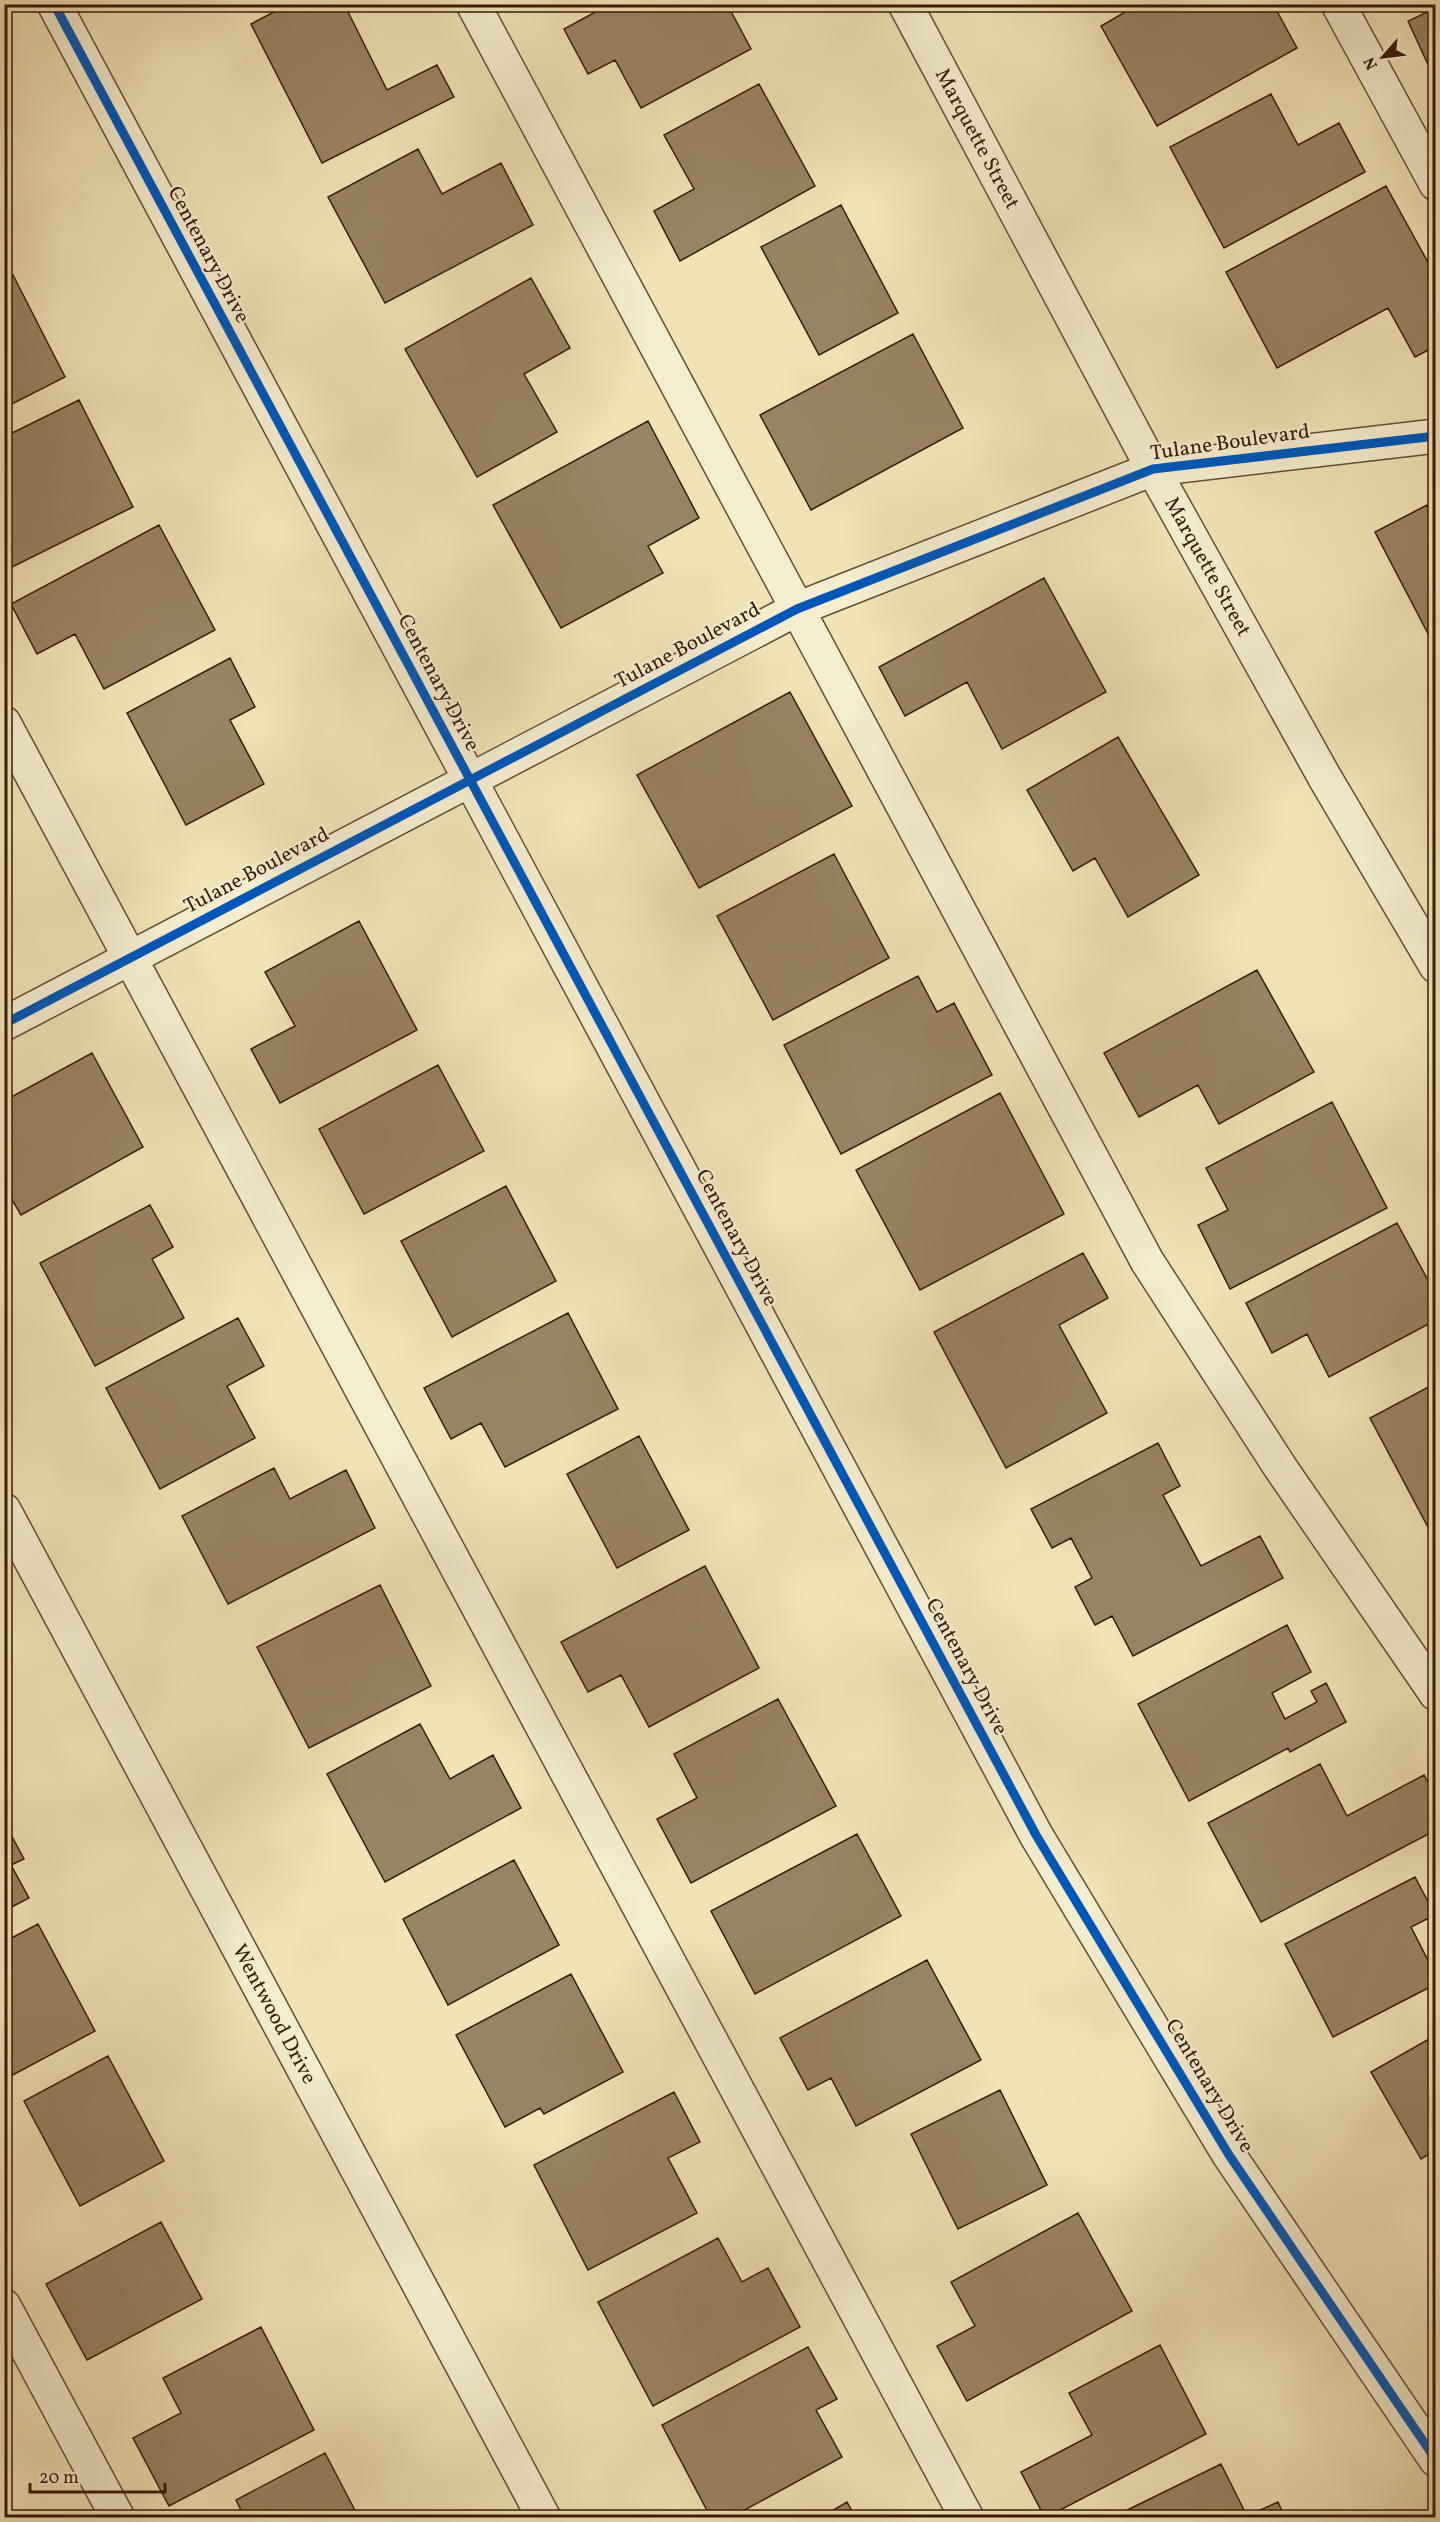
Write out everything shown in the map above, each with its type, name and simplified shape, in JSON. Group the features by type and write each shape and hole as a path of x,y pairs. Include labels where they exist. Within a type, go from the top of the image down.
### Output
{"street":[{"name":"Centenary Drive","path":"54,4 1036,1835 1228,2156 1436,2460"},
{"path":"473,4 1147,1261 1280,1467 1436,1695"},
{"name":"Marquette Street","path":"905,4 1153,469 1325,778 1436,966"},
{"path":"1338,4 1436,184"},
{"name":"Tulane Boulevard","path":"4,1024 797,609 1153,469 1436,436"},
{"path":"4,723 967,2517"},
{"name":"Wentwood Drive","path":"4,1510 544,2517"},
{"path":"4,2306 118,2517"}],"building":[{"path":"289,4 344,4 387,90 437,65 454,97 322,163 251,24"},
{"path":"610,4 727,4 751,49 641,108 615,60 588,74 564,29"},
{"path":"1139,4 1240,4 1241,7 1245,4 1273,4 1297,48 1157,126 1101,26"},
{"path":"1436,8 1436,69 1431,71 1408,21"},
{"path":"759,84 815,186 680,261 654,211 694,189 664,135"},
{"path":"1271,94 1298,145 1339,123 1365,172 1224,248 1170,147"},
{"path":"418,149 442,194 501,163 533,225 385,303 328,197"},
{"path":"1386,186 1436,277 1436,346 1415,357 1388,308 1277,368 1226,272"},
{"path":"841,205 898,313 819,355 761,247"},
{"path":"13,275 65,377 4,408 4,279"},
{"path":"531,278 570,348 524,374 557,432 477,477 405,349"},
{"path":"913,334 963,428 811,510 760,415"},
{"path":"79,400 133,507 4,571 4,437"},
{"path":"648,421 699,518 648,546 663,573 561,628 493,505"},
{"path":"1427,505 1436,521 1436,649 1375,532"},
{"path":"159,525 215,630 104,689 75,634 37,654 11,604"},
{"path":"1044,578 1106,692 1002,749 967,682 905,716 879,667"},
{"path":"230,658 255,707 230,720 264,784 186,825 127,713"},
{"path":"790,692 852,806 699,888 637,775"},
{"path":"1118,737 1199,875 1128,917 1095,858 1073,871 1027,790"},
{"path":"834,854 889,958 773,1020 717,916"},
{"path":"359,921 417,1030 280,1103 251,1049 295,1026 265,972"},
{"path":"1257,970 1314,1072 1219,1124 1198,1085 1139,1117 1104,1053"},
{"path":"918,976 937,1012 954,1003 992,1075 841,1154 784,1045"},
{"path":"92,1053 143,1147 21,1215 4,1186 4,1101"},
{"path":"438,1065 484,1151 364,1214 319,1129"},
{"path":"1000,1093 1064,1214 920,1290 856,1170"},
{"path":"1332,1102 1387,1208 1230,1289 1198,1225 1228,1210 1206,1168"},
{"path":"506,1186 556,1281 452,1337 401,1241"},
{"path":"150,1205 173,1247 152,1259 184,1318 95,1366 40,1263"},
{"path":"1397,1223 1436,1295 1436,1320 1329,1377 1307,1334 1272,1353 1246,1303"},
{"path":"1083,1253 1108,1298 1059,1325 1107,1413 1006,1468 934,1332"},
{"path":"568,1313 618,1409 505,1467 481,1423 451,1439 424,1388"},
{"path":"238,1318 264,1366 227,1386 255,1438 160,1489 106,1388"},
{"path":"1436,1383 1436,1528 1430,1531 1370,1418"},
{"path":"639,1436 689,1530 617,1568 567,1474"},
{"path":"1158,1443 1180,1486 1163,1495 1201,1566 1260,1536 1283,1578 1133,1656 1112,1616 1095,1625 1075,1587 1092,1578 1071,1538 1052,1548 1031,1509"},
{"path":"274,1468 290,1499 346,1470 375,1528 228,1604 182,1516"},
{"path":"705,1566 759,1668 649,1727 621,1675 588,1692 561,1642"},
{"path":"380,1585 431,1686 309,1748 257,1647"},
{"path":"1287,1625 1311,1672 1272,1693 1285,1719 1317,1702 1311,1691 1326,1683 1346,1722 1290,1752 1288,1748 1189,1801 1138,1704"},
{"path":"778,1699 836,1806 691,1883 657,1819 697,1798 674,1754"},
{"path":"420,1724 450,1779 493,1755 521,1808 385,1882 327,1774"},
{"path":"1320,1764 1347,1816 1424,1775 1436,1797 1436,1830 1261,1922 1208,1823"},
{"path":"4,1822 24,1859 11,1865 29,1898 4,1911"},
{"path":"857,1834 901,1916 755,1994 711,1911"},
{"path":"514,1860 559,1945 448,2005 403,1919"},
{"path":"1415,1877 1435,1915 1411,1927 1436,1976 1436,1984 1333,2037 1285,1944"},
{"path":"38,1924 95,2031 9,2077 4,2068 4,1942"},
{"path":"927,1960 981,2060 856,2126 831,2078 808,2090 780,2038"},
{"path":"571,1974 623,2072 544,2114 540,2108 505,2127 456,2035"},
{"path":"1436,2035 1436,2150 1421,2159 1371,2072"},
{"path":"108,2056 164,2161 80,2206 24,2101"},
{"path":"1000,2090 1047,2185 958,2229 911,2134"},
{"path":"674,2092 700,2142 668,2158 697,2213 588,2270 534,2165"},
{"path":"1078,2213 1132,2311 967,2401 937,2346 975,2326 951,2282"},
{"path":"161,2222 202,2299 87,2360 46,2284"},
{"path":"718,2238 742,2282 768,2268 800,2327 653,2406 598,2302"},
{"path":"261,2327 314,2430 169,2506 133,2438 181,2413 163,2378"},
{"path":"1160,2345 1206,2434 1045,2518 1021,2472 1092,2435 1069,2393"},
{"path":"808,2347 837,2399 816,2410 842,2457 730,2518 711,2518 662,2425"},
{"path":"325,2453 359,2518 245,2518 236,2500"},
{"path":"1221,2464 1247,2516 1278,2502 1285,2518 1111,2518"},
{"path":"847,2502 856,2518 820,2518"}],"cycle path":[{"path":"54,4 1036,1835 1229,2155 1436,2460"},
{"path":"4,1024 797,609 1153,469 1436,436"}]}
